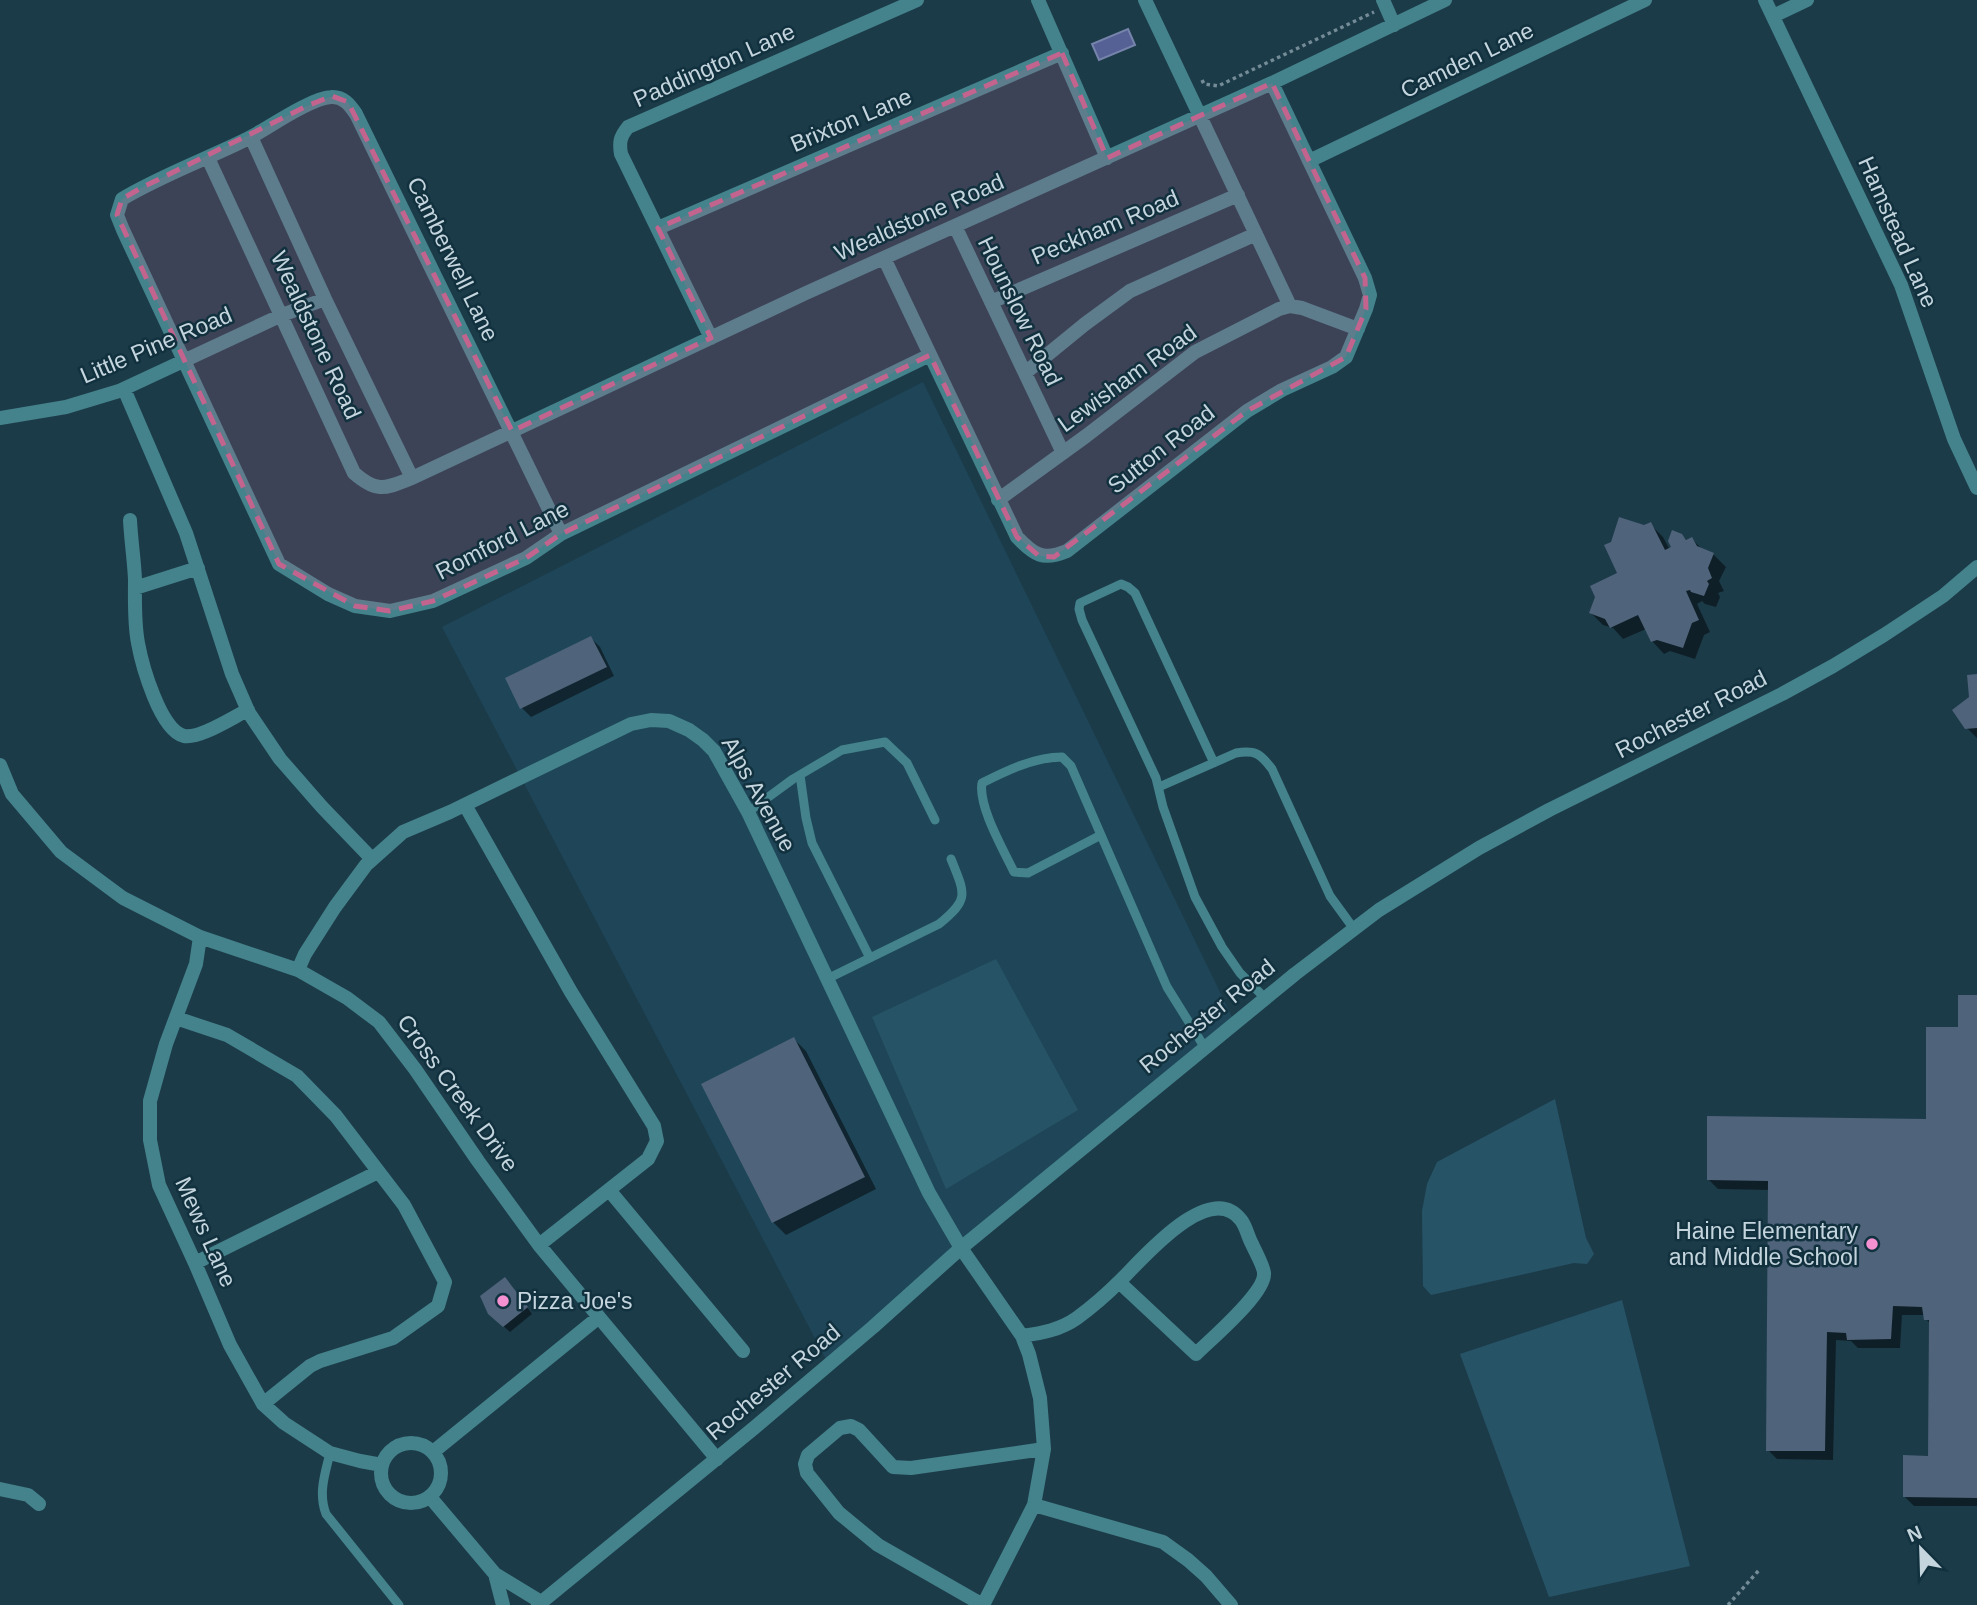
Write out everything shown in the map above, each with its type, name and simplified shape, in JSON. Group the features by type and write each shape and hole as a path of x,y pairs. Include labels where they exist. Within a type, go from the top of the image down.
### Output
{"street":[{"name":"Paddington Lane","path":"710,338 621,154 619,143 628,127 918,0"},
{"path":"1038,0 1107,158"},
{"path":"1145,0 1290,306 1358,329"},
{"name":"Wealdstone Road","path":"208,158 354,473 365,482 383,489 412,478 884,258 1201,116 1445,0"},
{"name":"Camden Lane","path":"1309,161 1645,0"},
{"name":"Hamstead Lane","path":"1765,0 1901,285 1950,429 1977,488"},
{"path":"1773,16 1807,0"},
{"path":"1384,3 1394,25"},
{"name":"Brixton Lane","path":"658,228 1062,53"},
{"name":"Sutton Road","path":"884,258 1017,537 1040,556 1054,557 1067,551 1247,411 1346,357 1370,295 1365,278 1272,83"},
{"name":"Camberwell Lane","path":"251,136 307,106 332,96 348,102 561,534"},
{"name":"Wealdstone Road","path":"251,136 325,299 412,478"},
{"name":"Romford Lane","path":"251,136 122,199 117,215 279,564 355,607 390,611 433,601 526,558 561,534 930,355"},
{"name":"Peckham Road","path":"991,302 1238,195"},
{"name":"Hounslow Road","path":"955,226 1063,453"},
{"path":"1025,373 1130,291 1256,234"},
{"name":"Little Pine Road","path":"0,418 66,407 124,389 282,315 325,299"},
{"name":"Lewisham Road","path":"998,499 1195,352 1290,306"},
{"path":"124,389 186,533 232,674 248,710 280,759 372,859"},
{"path":"130,520 138,643 154,695 169,725 183,736 192,736 248,710"},
{"name":"Rochester Road","path":"539,1603 717,1459 961,1248 1265,998 1379,910 1479,848 1549,810 1833,666 1943,596 1977,567"},
{"path":"135,588 198,568"},
{"name":"Alps Avenue","path":"298,970 335,907 366,865 403,832 465,805 631,724 651,720 669,721 689,730 714,751 748,813 929,1193 961,1248 1022,1336 1040,1398 1044,1449 1034,1505 983,1605 878,1545 839,1513 807,1473 804,1464 808,1455 840,1428 851,1426 859,1430 893,1467 911,1468 1044,1449"},
{"name":"Cross Creek Drive","path":"0,765 12,794 61,852 123,898 200,937 298,970 379,1022 539,1245 717,1459"},
{"path":"465,805 570,992 654,1126 657,1141 648,1159 539,1245"},
{"name":"Mews Lane","path":"200,937 196,964 166,1044 150,1101 150,1140 159,1185 230,1345 262,1404 284,1423 330,1453 382,1465"},
{"path":"176,1018 227,1035 297,1076 336,1116 404,1205 445,1282 438,1306 393,1338 310,1366 262,1404"},
{"path":"195,1264 378,1172"},
{"path":"609,1190 744,1351"},
{"path":"1022,1336 1059,1329 1077,1318 1119,1282 1144,1255 1200,1211 1213,1208 1228,1210 1241,1219 1264,1273 1261,1286 1254,1297 1196,1353 1119,1282"},
{"path":"433,1452 599,1317"},
{"path":"404,1444 420,1444 433,1452 441,1467 440,1484 430,1497 412,1504 394,1498 383,1483 382,1465 390,1451 404,1444"},
{"path":"0,1489 29,1494 39,1504"},
{"path":"430,1497 495,1574 539,1603"},
{"path":"1034,1505 1163,1542 1206,1576 1231,1605"},
{"path":"495,1574 503,1605"}],"lane":[{"path":"1213,763 1135,593 1121,584 1080,603 1082,620 1149,761 1195,897 1222,947 1240,973 1265,998"},
{"path":"748,813 800,775 842,750 885,742 907,763 935,820"},
{"path":"1158,787 1236,753 1248,751 1265,759 1330,896 1354,929"},
{"path":"1101,835 1028,873 1014,872 984,805 980,792 982,783 1011,769 1052,757 1062,757 1071,766 1101,835 1167,987 1205,1048"},
{"path":"800,775 806,818 813,843 870,958"},
{"path":"827,979 939,924 953,913 962,902 962,887 951,859"},
{"path":"330,1453 322,1485 326,1514 400,1605"}],"path":[{"path":"1199,76 1204,84 1218,86 1384,3"},
{"path":"1728,1605 1760,1569"}],"highlighted area":[{"path":"1062,53 1107,158 1272,83 1365,278 1366,309 1346,357 1247,411 1054,557 1039,556 1017,537 930,355 561,534 526,558 433,601 390,611 355,606 279,564 117,215 122,199 141,188 307,106 332,96 348,102 512,431 711,338 658,228"}],"shaded area":[{"path":"923,382 1235,1023 829,1365 442,627"},
{"path":"996,959 1078,1110 946,1189 872,1017"},
{"path":"1555,1099 1586,1238 1594,1254 1587,1264 1574,1263 1431,1295 1423,1286 1422,1211 1427,1184 1437,1162"},
{"path":"1622,1300 1690,1566 1549,1597 1460,1354"}],"water":[{"path":"1128,29 1135,45 1099,60 1092,44"}],"building":[{"path":"1619,517 1644,525 1651,522 1665,550 1671,547 1668,541 1672,530 1682,534 1686,540 1692,537 1697,546 1714,553 1708,568 1712,578 1707,581 1709,584 1704,596 1686,591 1699,620 1692,623 1683,648 1657,640 1651,642 1638,615 1610,628 1605,619 1589,613 1595,597 1590,586 1617,573 1604,545 1611,542"},
{"path":"591,636 607,667 520,709 505,678"},
{"path":"1977,674 1977,728 1965,729 1952,710 1969,697 1967,675"},
{"name":"Haine Elementary and Middle School","path":"1958,995 1977,995 1977,1498 1903,1497 1903,1455 1928,1456 1929,1320 1924,1320 1922,1307 1893,1306 1891,1339 1847,1340 1846,1333 1827,1332 1825,1451 1766,1451 1768,1181 1707,1180 1707,1116 1926,1119 1926,1027 1958,1027"},
{"path":"794,1037 865,1177 772,1223 701,1084"},
{"name":"Pizza Joe's","path":"505,1277 528,1307 503,1327 488,1314 480,1296"}],"place":[{"name":"Haine Elementary and Middle School","path":"1872,1244"},
{"name":"Pizza Joe's","path":"503,1301"}]}
